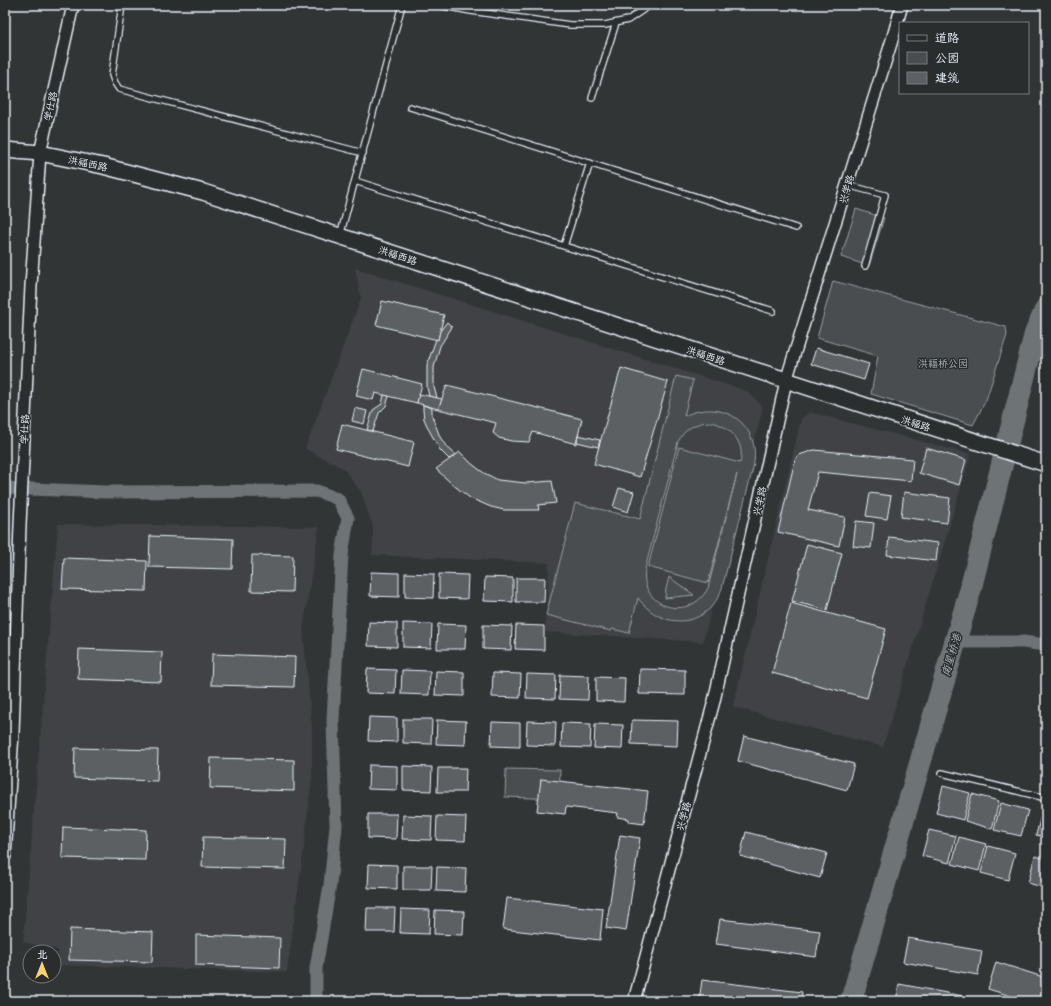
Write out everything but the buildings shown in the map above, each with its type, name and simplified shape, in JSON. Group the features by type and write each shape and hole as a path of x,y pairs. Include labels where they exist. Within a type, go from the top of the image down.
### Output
{"street":[{"name":"学仕路","path":"5,856 13,733 22,465 31,286 40,153 72,5"},
{"name":"兴学路","path":"634,1001 714,701 786,381 902,5"},
{"name":"洪福西路","path":"5,150 40,153 103,166 203,192 786,381"},
{"name":"洪福路","path":"786,381 1039,462"}],"lane":[{"path":"122,5 112,75 119,89 363,153"},
{"path":"340,237 402,5"},
{"path":"438,5 570,25 605,25 616,23 628,20 650,5"},
{"path":"592,98 616,23"},
{"path":"410,107 796,228"},
{"path":"564,246 590,163"},
{"path":"355,181 773,311"},
{"path":"847,185 885,195 865,266"},
{"path":"942,773 1046,798"}],"shaded area":[{"path":"355,268 747,391 763,407 703,642 545,632 549,563 372,555 373,527 361,492 343,468 305,449 361,298"},
{"path":"809,412 971,454 883,747 733,707 801,419"},
{"path":"58,524 319,527 303,630 312,729 312,778 287,972 62,965 62,944 32,944 23,942"}],"green space":[{"path":"856,209 884,218 869,266 841,257"},
{"name":"洪福桥公园","path":"833,281 1006,327 1007,335 986,400 973,425 871,394 878,356 817,338"},
{"path":"676,376 693,380 684,416 699,411 713,410 726,413 737,419 746,428 752,439 755,453 753,468 722,588 715,602 706,612 696,618 684,621 671,620 659,616 648,609 638,598 629,633 612,629 611,631 546,615 575,503 640,519","holes":["706,422 718,424 730,431 735,436 741,449 740,463 679,447 648,567 708,583 737,474 708,588 700,599 690,605 679,608 668,606 658,601 650,593 645,582 645,569 678,442 684,433 691,427"]},
{"path":"669,577 694,595 665,598"},
{"path":"506,769 560,770 559,799 505,797"}],"waterway":[{"name":"南星桥港","path":"851,1001 970,591 1035,334 1046,308"},
{"path":"5,488 106,492 317,491 338,499 348,518 342,555 333,720 336,826 330,885 316,968 316,1001"},
{"path":"955,642 1023,642 1046,645"}]}
